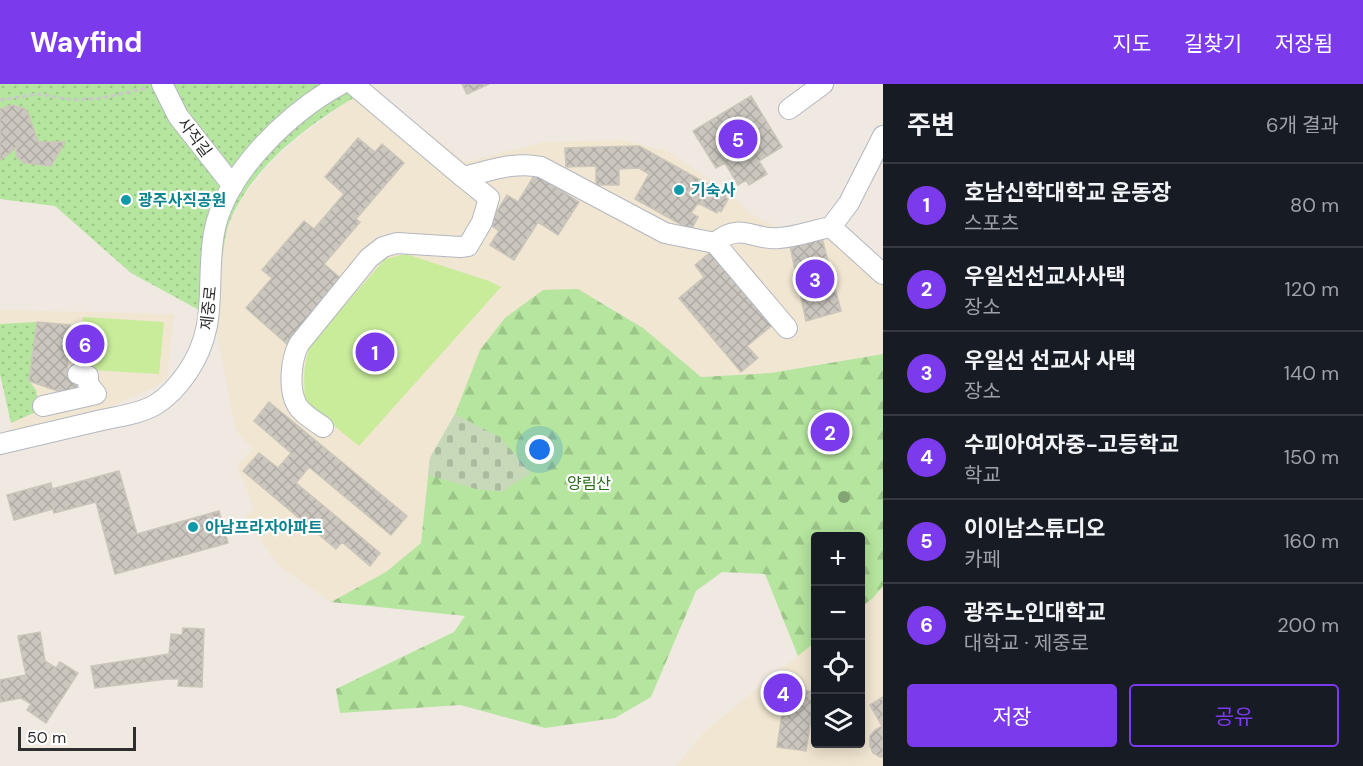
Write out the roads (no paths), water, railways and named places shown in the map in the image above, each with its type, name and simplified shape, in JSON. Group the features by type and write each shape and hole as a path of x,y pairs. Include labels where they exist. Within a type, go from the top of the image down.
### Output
{"street":[{"name":"제중로","path":"0,444 140,412 167,397 180,384 202,346 209,324 214,232 220,212 233,186 255,155 281,126 312,102 341,84"},
{"path":"323,427 301,410 294,397 291,365 298,344 369,258 383,247 398,243 468,246 482,222 489,198 353,84"},
{"path":"789,109 824,84"},
{"name":"사직길","path":"163,85 178,116 233,186"},
{"path":"716,243 725,234 733,232 777,239 831,227 849,203 883,136"},
{"path":"463,177 511,166 541,167 666,233 716,243 787,328"},
{"path":"831,227 883,274"},
{"path":"78,374 88,376 88,384 106,392"},
{"path":"106,392 108,419"},
{"path":"43,406 106,392"}],"place":[{"name":"이이남스튜디오","path":"738,139"},
{"name":"기숙사","path":"679,190"},
{"name":"광주사직공원","path":"126,200"},
{"name":"우일선 선교사 사택","path":"815,279"},
{"name":"광주노인대학교","path":"85,344"},
{"name":"호남신학대학교 운동장","path":"375,352"},
{"name":"우일선선교사사택","path":"830,432"},
{"name":"아남프라자아파트","path":"193,527"},
{"name":"수피아여자중-고등학교","path":"783,693"}],"park label":[{"name":"양림산","path":"589,483"}]}
